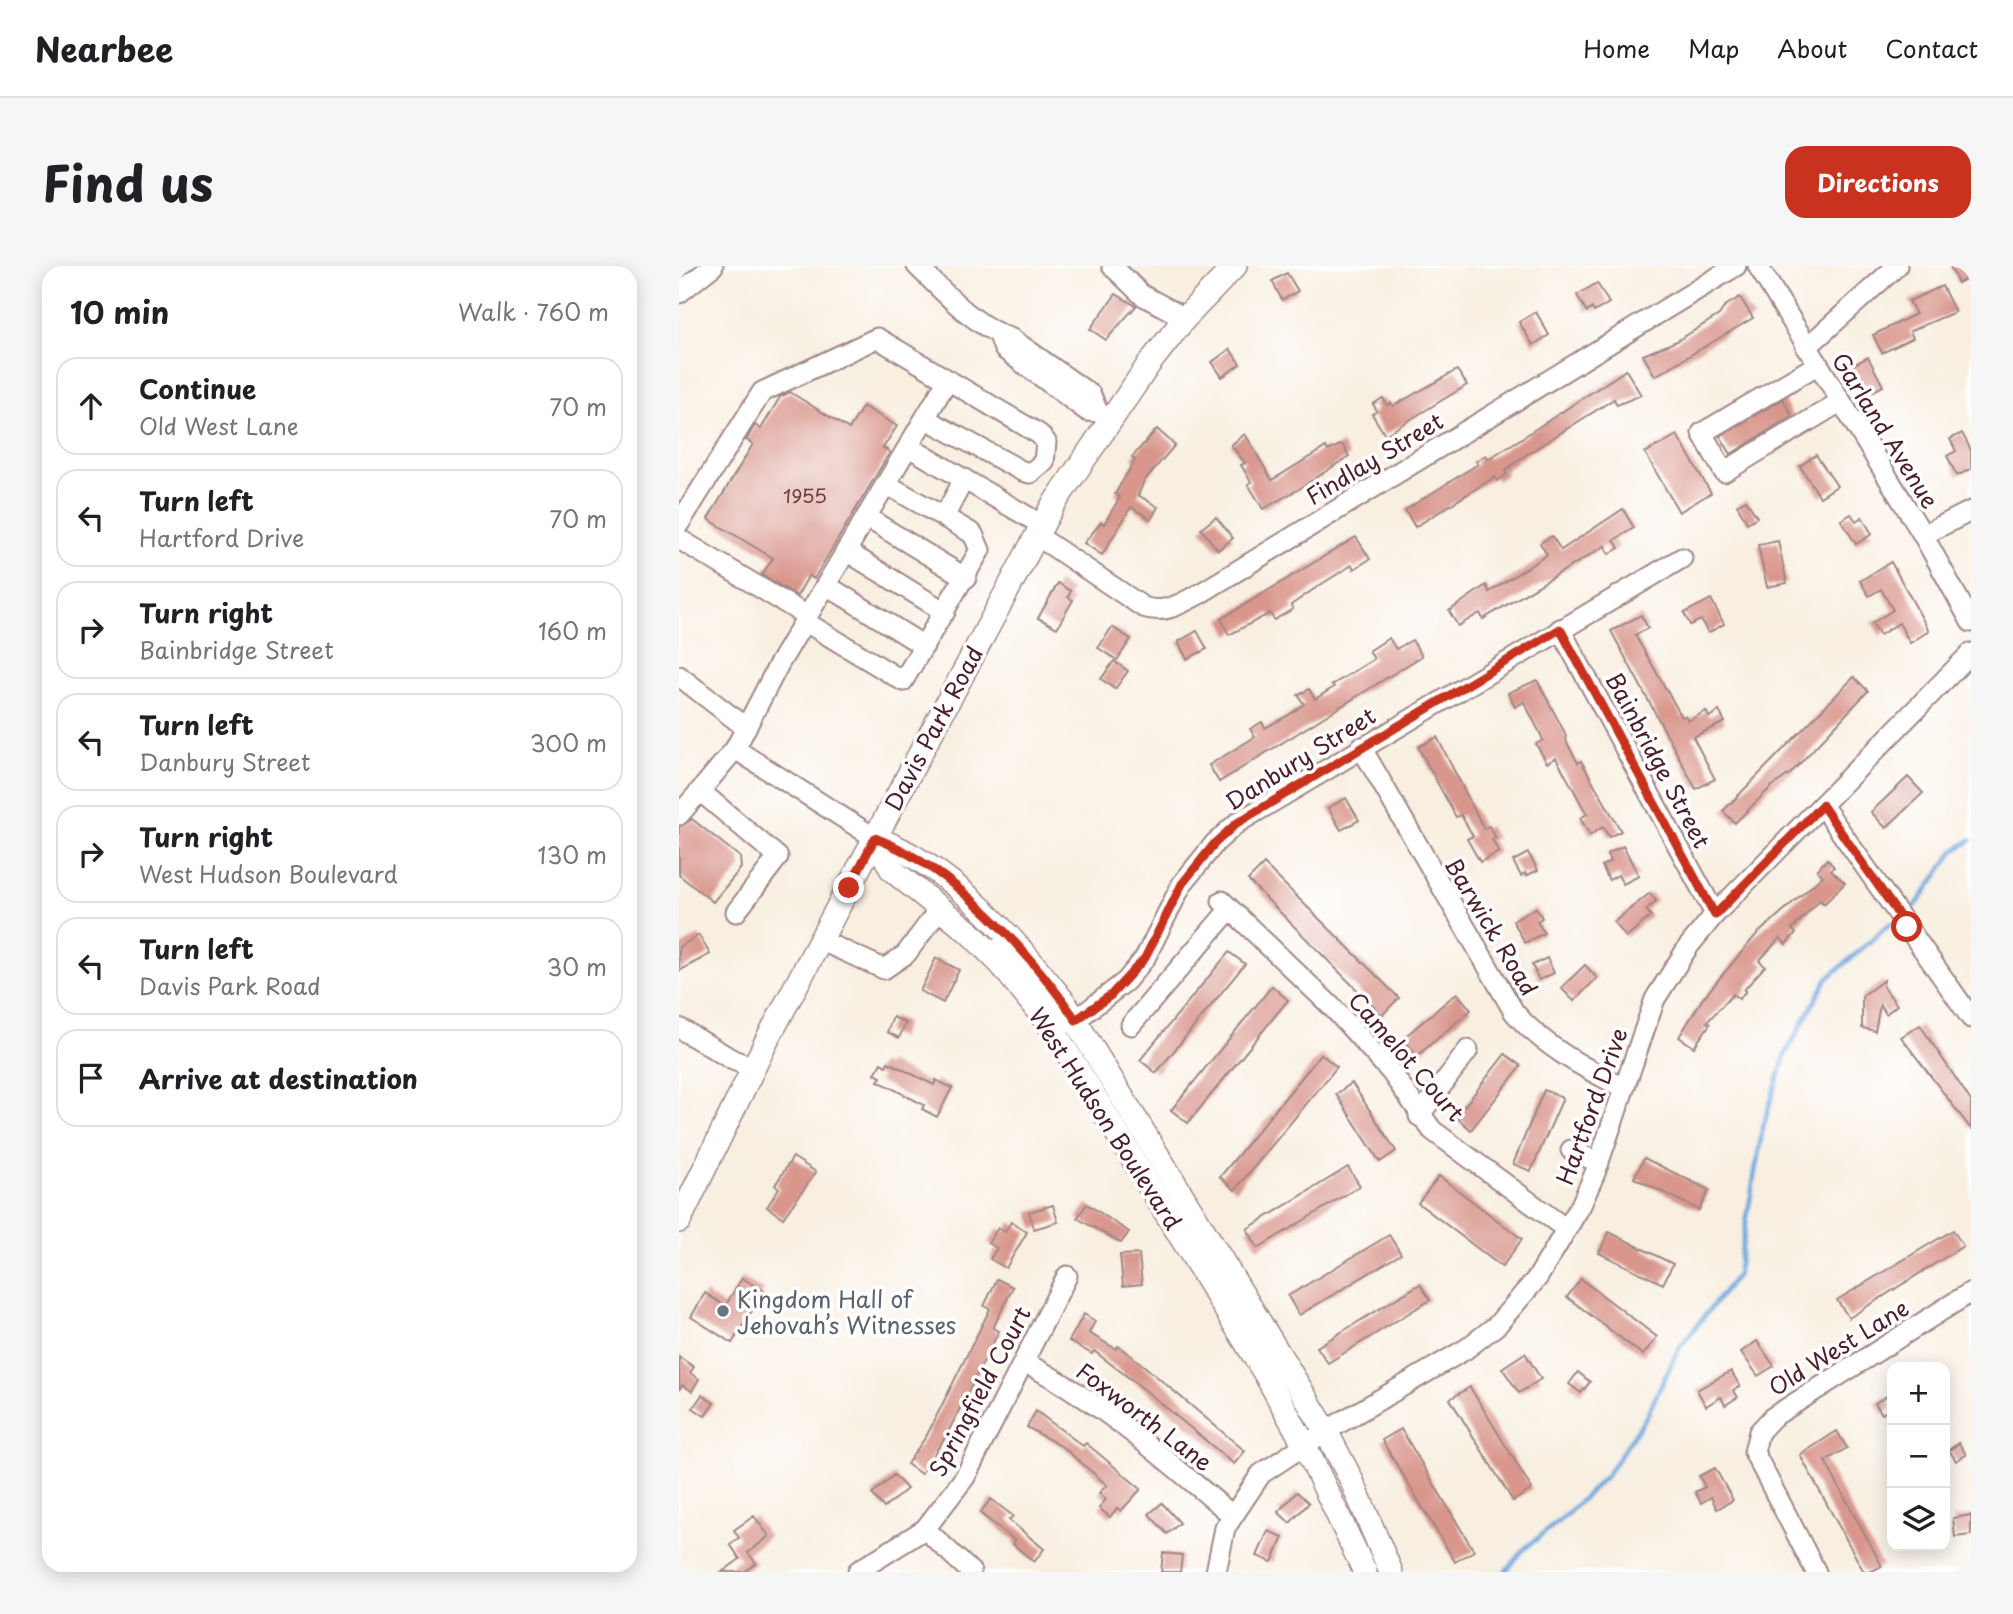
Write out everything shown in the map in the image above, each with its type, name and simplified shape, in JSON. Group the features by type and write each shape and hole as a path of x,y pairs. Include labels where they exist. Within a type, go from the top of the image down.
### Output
{"main road":[{"name":"Davis Park Road","path":"679,1221 875,838 1039,530 1105,415 1185,318 1235,266"},
{"name":"West Hudson Boulevard","path":"875,838 892,870 985,948 1054,1031 1238,1330 1305,1446 1365,1572"},
{"name":"West Hudson Boulevard","path":"875,838 904,849 978,907 1036,967 1076,1020 1326,1431 1350,1477 1391,1572"}],"street":[{"path":"679,293 713,266"},
{"path":"918,266 950,298 999,335 1004,349 1087,411 1105,415"},
{"path":"1112,266 1142,295 1185,318"},
{"name":"Findlay Street","path":"909,447 964,479 1039,530 1108,586 1143,607 1152,610 1169,609 1201,593 1736,266"},
{"name":"Garland Avenue","path":"1758,266 1923,535 1971,622"},
{"path":"1840,402 1724,472 1702,433 1811,356 1898,266"},
{"path":"679,524 762,391 877,338 1039,434 1046,442 1044,462 1030,473 1021,471 926,419"},
{"path":"679,815 735,749 805,619 947,381"},
{"path":"944,517 964,479"},
{"path":"679,539 903,681 966,578 980,550 978,539 886,484"},
{"path":"1923,535 1971,511"},
{"path":"866,517 966,578"},
{"path":"846,551 945,612"},
{"name":"Danbury Street","path":"1076,1020 1111,995 1145,958 1182,884 1215,843 1237,823 1682,558"},
{"path":"826,585 924,646"},
{"name":"Bainbridge Street","path":"1560,629 1715,915"},
{"name":"Hartford Drive","path":"1216,1572 1221,1540 1231,1514 1261,1474 1326,1431 1486,1335 1538,1277 1581,1205 1599,1163 1655,999 1688,947 1715,915 1971,653"},
{"path":"679,676 745,727"},
{"name":"Barwick Road","path":"1361,747 1514,1012 1545,1041 1588,1070 1623,1088"},
{"path":"735,749 875,838"},
{"path":"700,791 778,858 736,912"},
{"path":"1822,805 1971,1018"},
{"name":"Camelot Court","path":"1131,1025 1226,905 1334,1009 1391,1072 1419,1116 1432,1130 1566,1229"},
{"path":"822,941 884,969 895,964 940,908"},
{"path":"985,948 1001,948 1066,1023 1076,1020"},
{"path":"679,1028 733,1060 755,1068"},
{"path":"1419,1116 1468,1050"},
{"path":"1571,1150 1599,1163"},
{"name":"Springfield Court","path":"858,1571 925,1529 972,1466 1067,1276"},
{"name":"Old West Lane","path":"1816,1572 1754,1452 1759,1432 1793,1402 1971,1292"},
{"name":"Foxworth Lane","path":"1025,1363 1065,1383 1093,1402 1231,1514"},
{"path":"925,1529 971,1572"}],"building":[{"path":"1950,266 1971,266 1971,276 1958,283"},
{"path":"1287,273 1298,291 1282,300 1272,281"},
{"path":"1597,283 1609,303 1594,312 1592,308 1587,312 1577,295"},
{"path":"1942,286 1955,312 1910,331 1913,338 1882,353 1873,335 1916,314 1909,301"},
{"path":"1116,294 1136,306 1106,340 1090,329"},
{"path":"1740,297 1753,318 1655,376 1643,355 1677,341 1719,315 1725,306"},
{"path":"1536,312 1549,335 1533,345 1519,322"},
{"path":"1230,349 1240,364 1222,377 1212,362"},
{"path":"1868,357 1883,386 1866,395 1851,366"},
{"path":"1457,370 1467,385 1385,435 1372,414 1377,411 1373,404 1383,398 1387,405 1391,403 1393,406"},
{"path":"1626,370 1641,395 1617,405 1614,399 1518,460 1505,471 1507,474 1497,481 1495,477 1415,527 1405,510 1478,464 1476,461 1486,455 1488,459"},
{"path":"790,392 849,429 863,406 897,426 883,448 890,452 814,579 809,575 797,596 762,575 773,558 708,519 753,444 746,440 755,425 761,429 780,397"},
{"path":"1783,399 1792,416 1731,454 1720,436"},
{"path":"1157,429 1175,445 1144,481 1138,495 1158,507 1151,519 1131,507 1102,555 1084,543 1101,522 1104,524 1120,497 1115,494 1135,460 1132,457"},
{"path":"1962,433 1971,450 1971,469 1957,476 1947,456 1956,451 1950,439"},
{"path":"1245,434 1272,480 1326,447 1328,451 1342,444 1349,456 1263,509 1248,484 1251,482 1241,465 1245,463 1231,445"},
{"path":"1677,435 1711,493 1679,512 1645,453"},
{"path":"1816,455 1837,486 1820,497 1800,466"},
{"path":"1746,500 1757,517 1747,523 1737,505"},
{"path":"1623,509 1634,528 1614,540 1619,548 1609,554 1605,546 1483,619 1480,613 1458,626 1449,611 1486,585 1489,592 1547,555 1540,543 1552,536 1561,550"},
{"path":"1851,514 1856,521 1862,517 1872,534 1856,544 1841,520"},
{"path":"1216,517 1233,538 1218,550 1201,529"},
{"path":"1356,537 1370,559 1354,569 1352,565 1317,587 1291,605 1293,609 1274,620 1270,613 1229,635 1221,619"},
{"path":"1778,541 1787,583 1767,587 1758,545"},
{"path":"1891,562 1929,631 1910,643 1899,623 1880,635 1872,623 1893,610 1881,589 1869,596 1860,581"},
{"path":"1058,583 1071,591 1068,597 1073,600 1057,628 1038,618"},
{"path":"1711,599 1724,624 1708,633 1701,620 1690,625 1684,613"},
{"path":"1641,615 1648,628 1635,635 1682,717 1685,716 1688,721 1706,711 1709,717 1719,711 1725,722 1693,737 1715,779 1696,789 1611,631"},
{"path":"1112,627 1131,639 1117,660 1098,648"},
{"path":"1197,631 1207,649 1187,659 1178,642"},
{"path":"1389,638 1396,649 1412,640 1422,656 1219,782 1209,765 1255,737 1250,729 1262,722 1265,728 1292,713 1304,704 1298,695 1309,689 1315,699 1334,687 1332,685 1374,659 1369,651"},
{"path":"1114,661 1128,671 1115,689 1101,679"},
{"path":"1854,677 1868,691 1791,773 1771,787 1735,823 1723,811"},
{"path":"1537,680 1578,763 1581,761 1621,831 1609,837 1603,827 1590,835 1580,818 1587,814 1556,758 1547,763 1536,744 1543,740 1524,702 1515,707 1508,693"},
{"path":"1437,737 1484,829 1489,826 1496,838 1492,840 1499,852 1480,862 1467,839 1473,836 1461,815 1456,817 1418,747"},
{"path":"1908,777 1923,793 1886,828 1871,812"},
{"path":"1346,798 1359,820 1341,830 1328,808"},
{"path":"692,819 740,857 741,868 713,902 679,875 679,827"},
{"path":"1623,846 1639,876 1623,884 1618,875 1609,880 1602,866 1611,861 1607,854"},
{"path":"1528,853 1538,870 1521,876 1513,861"},
{"path":"1827,859 1834,867 1831,870 1845,883 1824,904 1820,900 1792,929 1796,933 1786,944 1780,938 1759,961 1765,966 1744,990 1746,991 1739,999 1733,994 1707,1022 1710,1024 1694,1047 1679,1037 1703,998 1756,935 1823,876 1817,870"},
{"path":"1264,864 1399,998 1382,1015 1248,880"},
{"path":"1650,893 1656,901 1646,910 1651,916 1626,937 1614,922"},
{"path":"1536,908 1542,918 1537,921 1544,933 1525,943 1513,921"},
{"path":"699,935 710,954 679,971 679,947"},
{"path":"1229,952 1245,964 1156,1073 1140,1060"},
{"path":"936,958 959,970 943,1003 920,991"},
{"path":"1547,958 1554,973 1539,980 1532,965"},
{"path":"1585,965 1597,978 1574,1001 1561,988"},
{"path":"1884,980 1883,986 1897,1005 1886,1014 1880,1005 1875,1031 1862,1028 1862,996"},
{"path":"1272,986 1288,1000 1188,1123 1171,1110"},
{"path":"1457,993 1471,1010 1417,1056 1402,1039"},
{"path":"893,1017 906,1023 899,1038 887,1032"},
{"path":"1920,1025 1971,1101 1971,1129 1901,1037"},
{"path":"1321,1054 1337,1067 1235,1190 1220,1177"},
{"path":"1505,1054 1521,1066 1471,1130 1456,1117"},
{"path":"888,1062 934,1085 936,1080 952,1088 937,1117 922,1109 924,1105 878,1081 881,1077 875,1074 881,1063 886,1066"},
{"path":"1352,1083 1396,1151 1380,1162 1336,1094"},
{"path":"1544,1090 1563,1098 1531,1171 1513,1164"},
{"path":"793,1157 816,1172 783,1218 767,1207 779,1188 775,1185"},
{"path":"1644,1158 1709,1190 1699,1210 1634,1178"},
{"path":"1348,1167 1360,1186 1258,1248 1247,1229"},
{"path":"1439,1176 1522,1239 1502,1267 1418,1203"},
{"path":"1087,1204 1129,1232 1121,1243 1077,1218"},
{"path":"1053,1205 1058,1222 1034,1229 1029,1212"},
{"path":"1011,1222 1027,1232 1006,1268 990,1259 997,1248 988,1243 998,1228 1005,1232"},
{"path":"1953,1230 1963,1246 1849,1318 1837,1300"},
{"path":"1609,1232 1673,1264 1663,1284 1599,1253"},
{"path":"1389,1235 1401,1254 1299,1315 1288,1296"},
{"path":"1139,1254 1142,1284 1123,1286 1120,1255"},
{"name":"Kingdom Hall of Jehovah’s Witnesses","path":"742,1278 764,1291 732,1343 691,1317 705,1293 725,1306"},
{"path":"997,1279 1013,1287 993,1328 999,1331 946,1436 921,1474 907,1464 927,1435 990,1309 984,1306"},
{"path":"1581,1279 1657,1337 1643,1355 1567,1297"},
{"path":"1420,1284 1430,1300 1328,1363 1317,1347"},
{"path":"1084,1314 1095,1321 1089,1333 1116,1349 1118,1346 1245,1451 1234,1464 1094,1351 1092,1354 1069,1341"},
{"path":"1757,1341 1774,1366 1758,1376 1741,1352"},
{"path":"1525,1353 1541,1379 1519,1393 1502,1368"},
{"path":"679,1357 694,1367 690,1373 699,1379 692,1391 682,1385 679,1390"},
{"path":"1731,1371 1740,1386 1733,1390 1738,1397 1725,1405 1721,1397 1706,1406 1697,1390"},
{"path":"1578,1372 1590,1382 1581,1393 1569,1384"},
{"path":"1470,1387 1532,1489 1513,1501 1450,1399"},
{"path":"702,1395 714,1403 705,1416 693,1408"},
{"path":"1887,1396 1887,1411 1882,1414 1875,1403"},
{"path":"1036,1411 1083,1446 1086,1443 1141,1489 1121,1511 1117,1508 1110,1517 1099,1508 1106,1499 1099,1493 1107,1485 1064,1448 1027,1427"},
{"path":"1401,1429 1474,1551 1455,1562 1382,1440"},
{"path":"1837,1431 1847,1448 1825,1461 1882,1566 1870,1572 1864,1572 1800,1455"},
{"path":"1959,1443 1966,1455 1956,1461 1950,1449"},
{"path":"1715,1468 1733,1500 1717,1509 1711,1497 1701,1503 1695,1492 1705,1487 1699,1476"},
{"path":"894,1475 907,1489 884,1508 872,1494"},
{"path":"1297,1492 1309,1503 1290,1523 1278,1512"},
{"path":"991,1499 1013,1516 1009,1520 1044,1549 1034,1562 1013,1544 1015,1541 980,1513"},
{"path":"1162,1503 1180,1523 1167,1534 1149,1514"},
{"path":"1971,1515 1971,1535 1955,1537 1953,1518"},
{"path":"754,1516 769,1536 748,1553 756,1563 744,1572 722,1572 740,1559 730,1544 739,1538 734,1530"},
{"path":"1268,1531 1283,1537 1272,1562 1257,1556"},
{"path":"1163,1553 1182,1555 1180,1572 1161,1572"}],"waterway":[{"path":"1910,910 1954,851 1971,840"},
{"path":"1505,1572 1523,1550 1566,1515 1606,1476 1646,1417 1679,1348 1737,1275 1763,1126 1786,1053 1827,979 1891,923"}],"place":[{"name":"Kingdom Hall of Jehovah’s Witnesses","path":"723,1311"}],"route":[{"path":"849,888 875,838 904,849 950,883 1005,933 1036,967 1076,1020 1111,995 1145,958 1182,884 1199,860 1237,823 1560,629 1715,915 1822,805 1907,927"}]}
